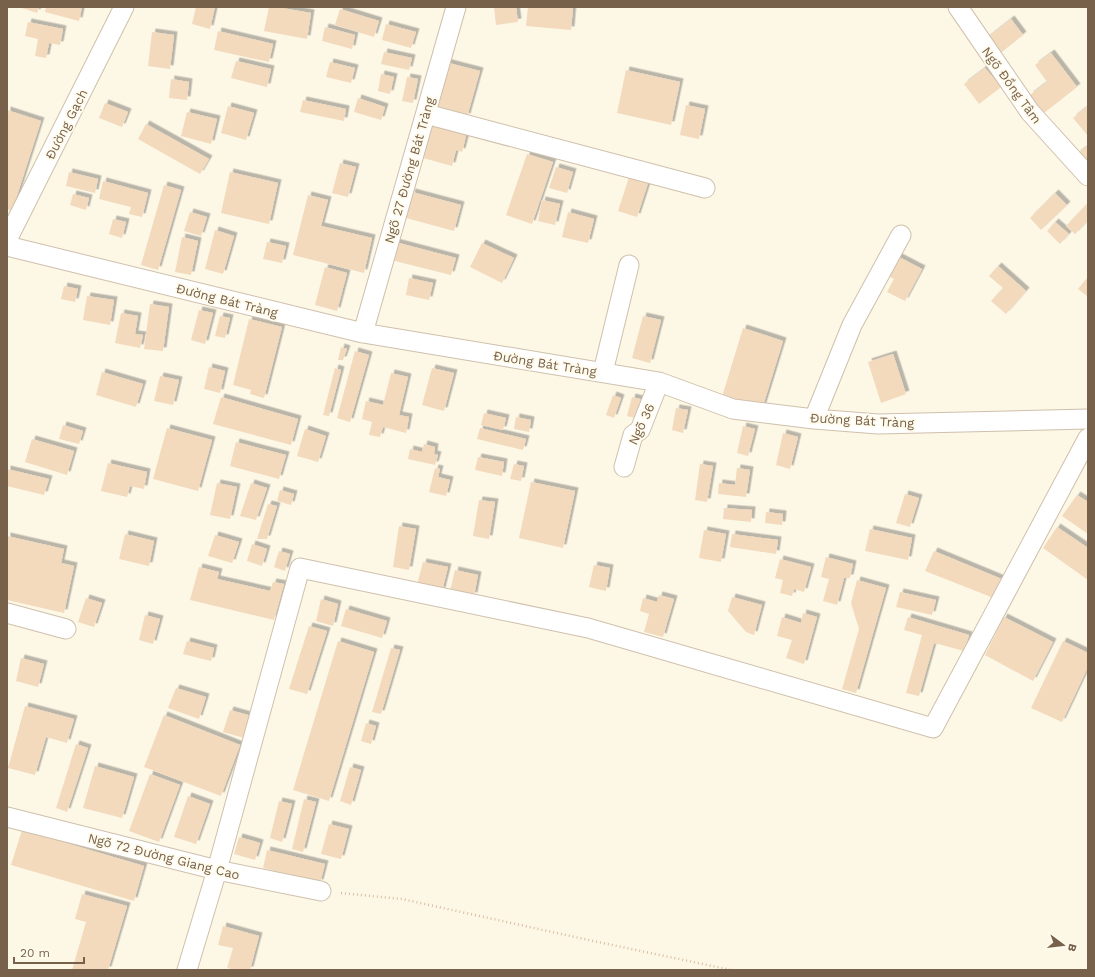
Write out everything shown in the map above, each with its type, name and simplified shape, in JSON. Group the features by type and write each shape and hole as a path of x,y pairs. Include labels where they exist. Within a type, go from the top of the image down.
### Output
{"street":[{"name":"Đường Gạch","path":"7,240 124,7"},
{"name":"Ngõ 27 Đường Bát Tràng","path":"363,333 456,7"},
{"name":"Ngõ Đồng Tâm","path":"958,7 1030,112 1088,176"},
{"path":"426,114 705,188"},
{"path":"814,419 852,325 901,235"},
{"name":"Đường Bát Tràng","path":"7,246 363,333 659,382 733,409 814,419 878,424 1088,419"},
{"path":"603,372 629,265"},
{"name":"Ngõ 36","path":"624,467 633,435 640,430 659,382"},
{"path":"188,970 300,568 588,628 933,728 1088,438"},
{"path":"7,613 66,629"},
{"name":"Ngõ 72 Đường Giang Cao","path":"7,817 217,870 321,891"}],"path":[{"path":"321,891 402,899 584,940 731,970"}],"building":[{"path":"19,7 39,7 37,13"},
{"path":"46,7 82,7 79,21 45,12"},
{"path":"196,7 215,7 210,29 192,24"},
{"path":"269,7 311,13 307,39 264,31"},
{"path":"494,7 516,7 518,22 496,25"},
{"path":"528,7 573,7 571,30 526,26"},
{"path":"340,9 379,21 374,37 335,25"},
{"path":"1011,19 1023,35 998,55 986,39"},
{"path":"28,22 63,29 60,45 49,43 46,58 35,56 38,39 25,36"},
{"path":"386,24 416,32 411,48 382,40"},
{"path":"325,27 355,35 352,49 322,41"},
{"path":"218,31 273,44 269,62 214,50"},
{"path":"152,32 174,35 170,69 148,66"},
{"path":"384,52 412,58 409,70 381,64"},
{"path":"1051,53 1077,87 1044,113 1030,95 1047,82 1035,65"},
{"path":"236,61 271,69 267,87 231,78"},
{"path":"330,62 355,68 351,83 326,77"},
{"path":"445,62 480,71 467,117 433,108"},
{"path":"985,68 1001,87 979,104 964,84"},
{"path":"626,70 680,82 671,125 617,113"},
{"path":"381,74 394,77 390,94 378,91"},
{"path":"407,77 418,79 413,103 402,101"},
{"path":"171,79 189,82 187,100 169,98"},
{"path":"358,98 385,107 381,120 354,112"},
{"path":"303,100 346,109 344,121 300,112"},
{"path":"105,103 128,112 122,127 99,118"},
{"path":"686,105 705,109 699,139 680,135"},
{"path":"228,106 254,113 246,140 221,133"},
{"path":"1088,106 1088,136 1073,118"},
{"path":"7,110 41,121 12,211 7,209"},
{"path":"187,112 217,119 211,144 181,136"},
{"path":"433,122 467,132 462,152 456,150 452,166 423,158"},
{"path":"146,124 209,159 200,174 138,139"},
{"path":"1088,146 1088,168 1077,154"},
{"path":"527,154 553,162 532,224 506,215"},
{"path":"340,163 356,167 348,197 332,193"},
{"path":"556,167 573,172 567,193 549,188"},
{"path":"631,171 650,177 637,217 618,211"},
{"path":"69,172 98,179 95,193 66,186"},
{"path":"230,172 278,183 269,224 221,213"},
{"path":"103,181 148,193 142,217 129,214 131,207 99,199"},
{"path":"164,185 181,190 158,270 141,265"},
{"path":"412,192 461,205 454,231 406,218"},
{"path":"1055,193 1067,205 1041,230 1030,218"},
{"path":"73,194 89,198 86,210 70,205"},
{"path":"308,195 328,200 321,226 372,238 364,273 293,255"},
{"path":"542,200 560,204 555,225 538,221"},
{"path":"1087,204 1088,221 1075,234 1066,226"},
{"path":"190,212 207,217 201,236 184,231"},
{"path":"568,212 594,219 588,243 562,237"},
{"path":"113,219 126,222 122,238 109,234"},
{"path":"1055,222 1069,234 1060,244 1047,231"},
{"path":"215,230 234,236 223,274 205,269"},
{"path":"182,237 198,241 191,275 175,272"},
{"path":"267,242 286,246 282,263 263,259"},
{"path":"395,242 456,258 451,275 391,260"},
{"path":"482,243 514,258 502,283 470,267"},
{"path":"893,254 922,269 905,301 887,292 894,279 883,273"},
{"path":"998,266 1026,291 1006,314 991,301 1003,288 989,276"},
{"path":"325,267 347,273 337,311 315,305"},
{"path":"1088,277 1088,297 1078,289"},
{"path":"409,278 433,283 429,300 406,295"},
{"path":"64,286 78,289 75,302 61,299"},
{"path":"87,296 114,300 110,325 83,320"},
{"path":"150,304 169,307 163,351 144,349"},
{"path":"199,310 213,313 205,344 191,340"},
{"path":"121,313 138,316 135,334 143,335 140,348 115,343"},
{"path":"220,316 230,318 225,338 215,336"},
{"path":"643,316 661,320 650,363 632,358"},
{"path":"249,319 282,327 264,398 250,394 251,390 233,385"},
{"path":"743,328 783,341 762,409 722,397"},
{"path":"341,347 347,349 343,360 338,360"},
{"path":"355,351 369,355 350,422 337,418"},
{"path":"893,354 906,394 881,403 868,362"},
{"path":"209,367 225,371 220,393 204,389"},
{"path":"335,368 341,370 329,416 323,415"},
{"path":"432,368 454,373 444,411 422,405"},
{"path":"102,372 143,384 136,407 96,395"},
{"path":"391,373 408,377 399,415 409,417 406,433 383,427 380,437 369,435 372,422 362,419 366,401 383,405"},
{"path":"160,376 179,380 173,405 154,401"},
{"path":"613,395 621,398 614,418 606,415"},
{"path":"221,397 298,419 291,445 213,424"},
{"path":"632,397 644,400 639,419 627,416"},
{"path":"676,408 688,410 683,433 672,430"},
{"path":"484,413 506,418 503,430 481,425"},
{"path":"516,417 531,420 529,432 514,429"},
{"path":"63,425 83,431 79,444 59,439"},
{"path":"743,426 755,429 748,456 737,453"},
{"path":"167,428 212,440 198,491 153,479"},
{"path":"480,428 526,439 523,450 477,439"},
{"path":"305,429 326,436 318,462 297,456"},
{"path":"783,433 798,437 790,469 776,465"},
{"path":"32,439 74,451 67,475 25,462"},
{"path":"236,442 286,455 279,479 230,466"},
{"path":"424,444 435,447 434,454 438,455 435,465 408,459 410,449 422,452"},
{"path":"478,457 504,462 502,476 475,470"},
{"path":"108,463 147,472 144,489 130,486 127,497 101,491"},
{"path":"514,464 524,466 521,481 510,479"},
{"path":"700,464 713,466 707,502 695,500"},
{"path":"435,468 440,469 438,477 450,480 446,496 429,492"},
{"path":"737,468 750,470 746,497 718,494 719,483 735,485"},
{"path":"7,469 49,479 44,495 7,486"},
{"path":"531,482 575,491 563,548 519,538"},
{"path":"217,483 237,487 230,519 210,515"},
{"path":"251,483 267,488 256,520 240,516"},
{"path":"280,490 294,494 291,505 277,501"},
{"path":"905,494 919,498 910,527 896,523"},
{"path":"1077,495 1088,502 1088,534 1062,516"},
{"path":"479,500 495,502 489,539 473,536"},
{"path":"268,504 277,506 267,539 257,539"},
{"path":"724,508 752,510 751,522 723,519"},
{"path":"766,512 783,514 782,525 765,523"},
{"path":"399,526 416,529 409,570 393,567"},
{"path":"1057,527 1088,548 1088,580 1043,548"},
{"path":"870,529 912,538 908,560 865,551"},
{"path":"704,530 726,534 721,562 699,558"},
{"path":"125,534 154,541 149,566 119,559"},
{"path":"732,534 778,540 776,554 730,547"},
{"path":"215,535 239,542 232,563 208,556"},
{"path":"7,536 64,549 61,563 74,566 64,613 7,600"},
{"path":"252,544 267,549 262,566 247,561"},
{"path":"279,551 290,554 285,571 274,567"},
{"path":"934,551 1004,580 996,599 925,571"},
{"path":"826,557 853,564 850,578 844,578 837,605 823,601 829,579 821,577"},
{"path":"780,559 811,567 804,592 794,589 792,596 780,593 783,580 775,578"},
{"path":"423,562 448,567 442,591 417,585"},
{"path":"594,565 610,568 606,591 589,587"},
{"path":"199,567 219,572 217,579 270,591 273,582 284,584 274,620 190,600"},
{"path":"455,570 478,575 474,596 450,591"},
{"path":"857,580 886,588 856,693 842,689 859,629 851,603"},
{"path":"900,592 936,600 932,615 896,607"},
{"path":"659,595 674,599 663,637 644,632 649,614 640,611 643,598 657,602"},
{"path":"732,597 762,605 754,635 746,632 728,611"},
{"path":"86,598 102,603 94,627 78,622"},
{"path":"321,599 338,604 333,626 316,621"},
{"path":"346,609 387,621 382,638 341,626"},
{"path":"803,613 817,617 804,664 786,658 792,640 777,636 782,617 801,623"},
{"path":"145,615 160,619 153,644 139,640"},
{"path":"908,617 969,635 964,651 934,643 919,696 906,693 922,635 904,630"},
{"path":"1004,617 1053,642 1033,681 985,655"},
{"path":"309,626 327,631 307,694 289,689"},
{"path":"187,641 214,648 211,661 183,654"},
{"path":"338,641 374,652 329,801 293,790"},
{"path":"1063,641 1088,653 1088,667 1062,722 1031,708"},
{"path":"391,648 400,650 381,714 372,712"},
{"path":"21,658 44,664 38,687 16,681"},
{"path":"176,688 206,697 199,719 168,708"},
{"path":"25,706 74,719 67,743 46,737 35,775 8,768"},
{"path":"230,710 255,717 248,739 223,732"},
{"path":"164,715 240,745 221,796 144,767"},
{"path":"366,723 376,726 371,744 361,741"},
{"path":"76,744 88,748 67,812 56,808"},
{"path":"95,766 134,777 122,818 83,808"},
{"path":"350,767 361,770 351,805 340,801"},
{"path":"150,774 180,785 159,842 129,831"},
{"path":"188,796 210,804 196,844 174,837"},
{"path":"304,799 316,802 303,852 292,849"},
{"path":"279,801 292,804 282,842 270,838"},
{"path":"329,824 349,829 341,859 321,854"},
{"path":"22,830 144,866 134,901 11,865"},
{"path":"239,837 260,843 255,860 234,854"},
{"path":"267,850 325,864 320,883 263,868"},
{"path":"82,894 127,906 108,970 72,970 86,922 75,919"},
{"path":"223,926 259,936 250,970 236,970 227,968 233,948 218,945"}]}
